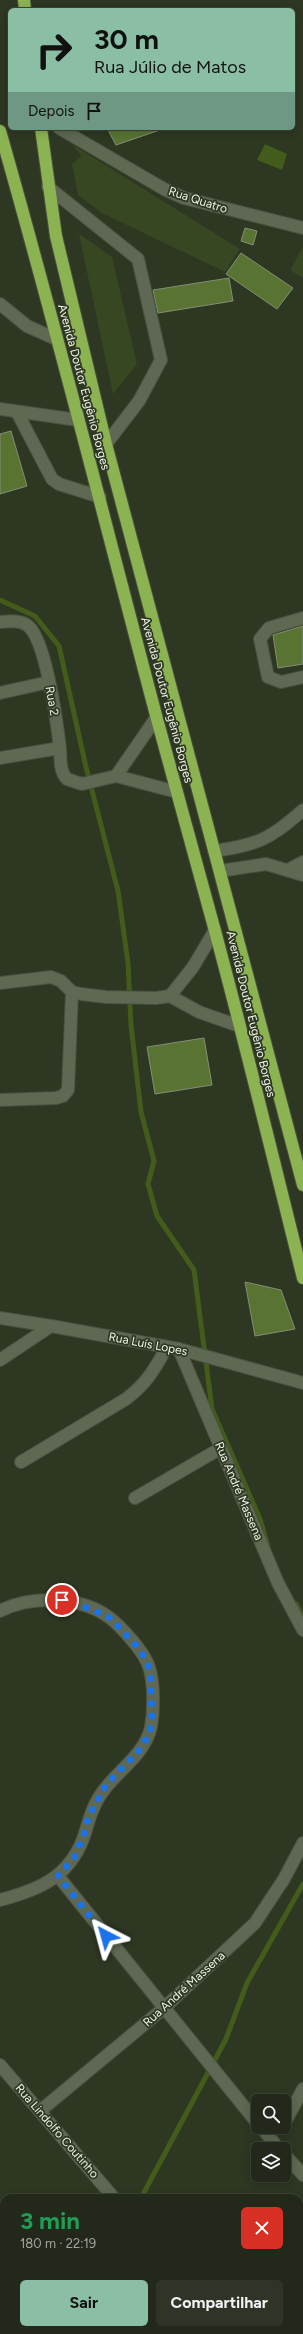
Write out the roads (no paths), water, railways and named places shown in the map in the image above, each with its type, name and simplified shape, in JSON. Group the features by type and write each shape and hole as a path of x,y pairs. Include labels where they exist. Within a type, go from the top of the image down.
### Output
{"highway":[{"name":"Avenida Doutor Eugênio Borges","path":"44,130 48,187 56,236 106,444 303,1185"},
{"name":"Avenida Doutor Eugênio Borges","path":"0,131 33,247 56,339 100,497 156,718 215,930 303,1278"}],"street":[{"name":"Rua Quatro","path":"62,130 164,189 184,198 303,228"},
{"path":"48,187 138,259 140,266 161,360 139,401 106,444"},
{"path":"0,304 27,326 56,339"},
{"path":"0,409 78,420"},
{"path":"17,412 52,479 59,484 100,497"},
{"path":"303,618 269,628 260,639 268,677 281,682 303,677"},
{"name":"Rua 2","path":"0,622 19,622 27,625 33,632 40,646 49,682 63,775 67,779 82,784 116,776"},
{"path":"0,693 49,682"},
{"path":"156,718 116,776 177,792"},
{"path":"0,758 60,748"},
{"path":"214,851 238,848 266,839 303,810"},
{"path":"288,870 303,862"},
{"path":"220,871 266,864 303,875"},
{"path":"170,996 193,967 215,930"},
{"path":"0,983 51,977 61,981 72,992 106,997 170,996 199,1012 239,1026"},
{"path":"0,1100 56,1098 63,1096 68,1090 72,992"},
{"name":"Rua Luís Lopes","path":"0,1318 179,1349 303,1383"},
{"path":"0,1360 51,1326"},
{"path":"21,1462 126,1399 142,1387 152,1375 167,1347"},
{"name":"Rua André Massena","path":"179,1349 278,1583 303,1630"},
{"path":"135,1498 221,1448"},
{"path":"0,1611 29,1602 62,1600 88,1608 109,1617 124,1631 142,1653 150,1670 152,1711 148,1736 134,1758 106,1785 89,1815 83,1837 74,1858 58,1876 31,1891 0,1900"},
{"name":"Rua André Massena","path":"40,2111 164,2008 255,1923 284,1879 303,1843"},
{"path":"58,1876 251,2115"},
{"name":"Rua Lindolfo Coutinho","path":"0,2065 111,2194"},
{"path":"291,2111 303,2089"},
{"path":"267,2134 273,2142"},
{"path":"291,2162 303,2175"}],"waterway":[{"path":"0,600 35,616 59,646 86,767 118,891 128,963 131,1025 141,1112 154,1161 148,1184 157,1216 194,1270 212,1409 260,1519 268,1546"},
{"path":"296,1604 303,1617"},
{"path":"143,2194 226,2039 247,1983 303,1884"}]}
